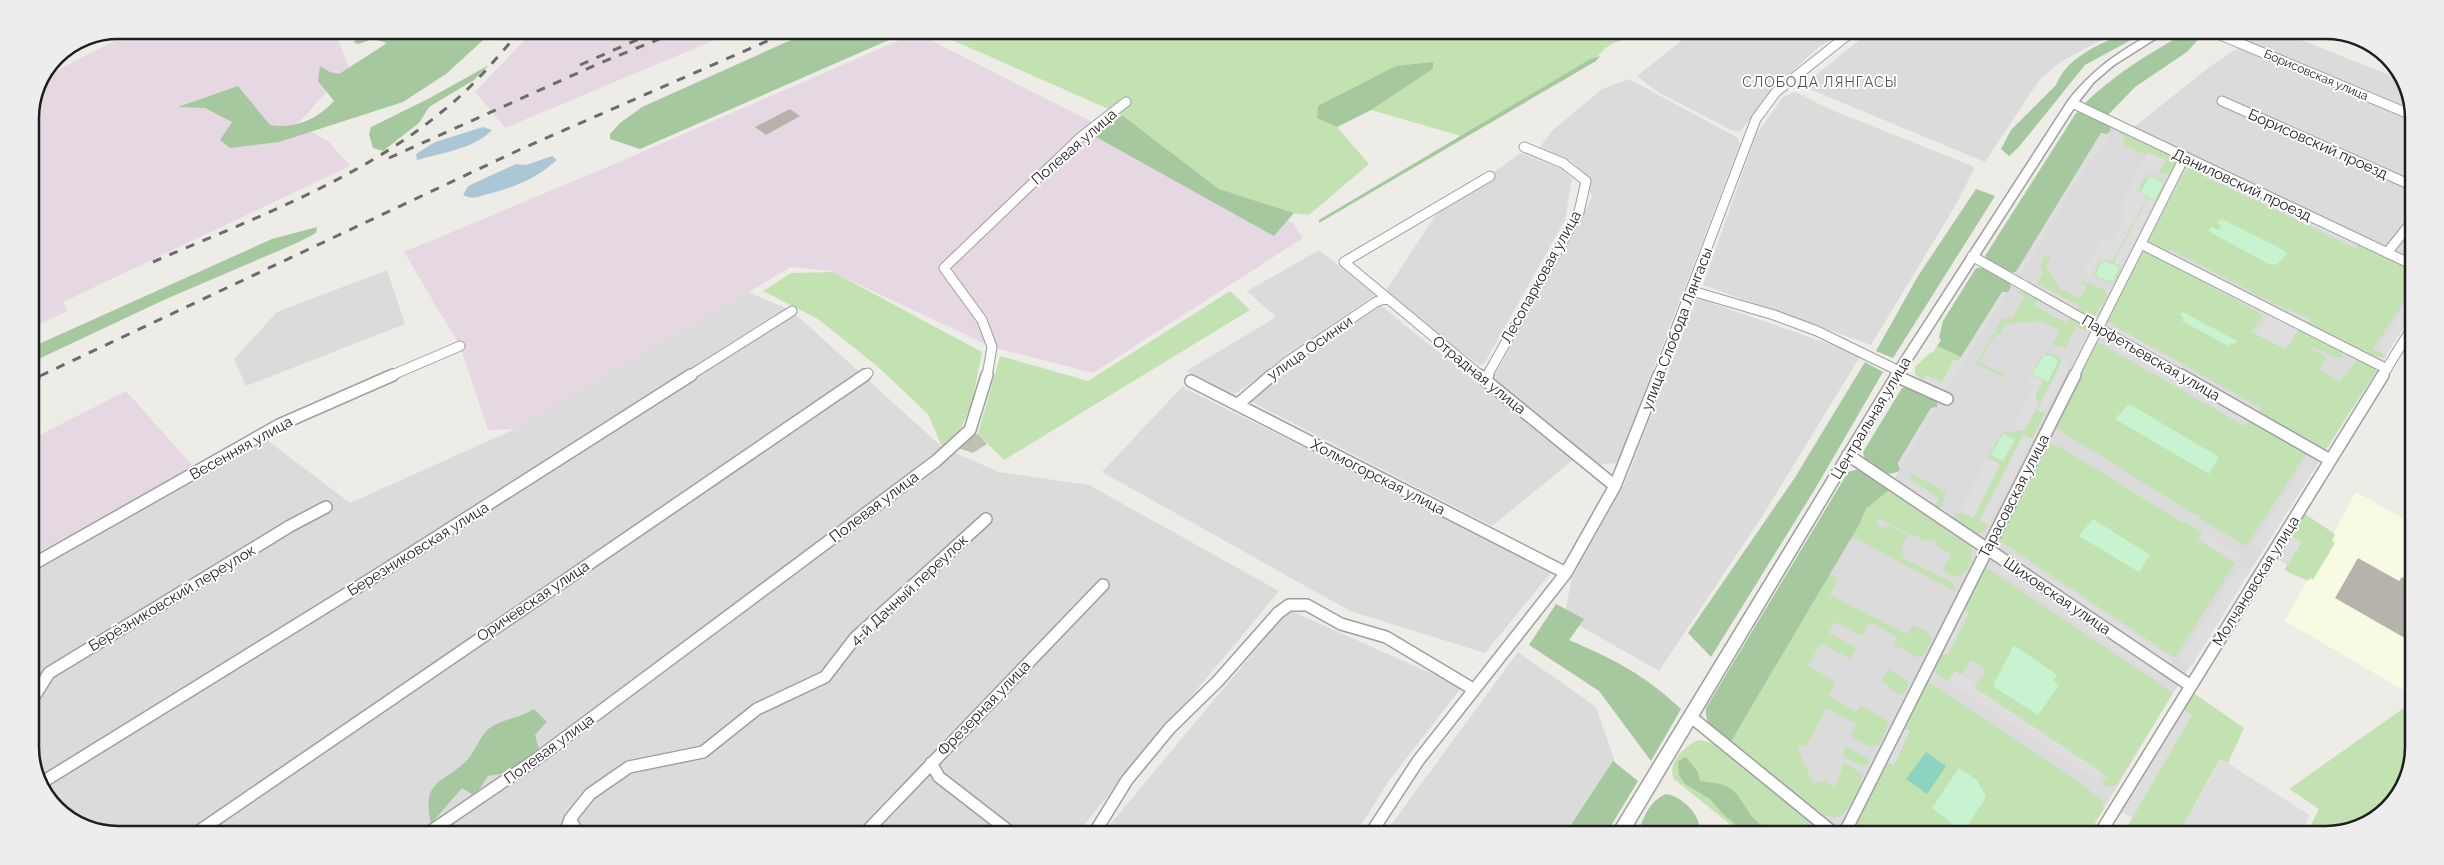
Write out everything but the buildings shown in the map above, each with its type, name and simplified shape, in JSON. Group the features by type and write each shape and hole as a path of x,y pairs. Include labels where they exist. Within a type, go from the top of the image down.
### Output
{"street":[{"name":"улица Слобода Лянгасы","path":"1376,826 1418,760 1512,638 1566,573 1615,486 1692,291 1756,119 1776,92 1843,39"},
{"name":"Центральная улица","path":"1624,826 1898,374 2072,103 2097,71 2149,39"},
{"name":"Борисовская улица","path":"2230,39 2405,112"},
{"name":"Борисовский проезд","path":"2222,101 2405,182"},
{"name":"Полевая улица","path":"438,826 538,758 936,461 970,430 986,383 992,346 982,320 944,268 1082,136 1126,102"},
{"name":"Даниловский проезд","path":"2072,103 2184,158 2405,261"},
{"name":"Лесопарковая улица","path":"1485,380 1579,212 1586,181 1563,163 1524,147"},
{"name":"Тарасовская улица","path":"1848,826 2184,158"},
{"name":"Отрадная улица","path":"1490,176 1344,262 1615,486"},
{"path":"2387,253 2405,230"},
{"path":"2141,244 2387,368"},
{"name":"Парфетьевская улица","path":"1972,256 2330,460"},
{"path":"1692,291 1774,315 1808,328 1947,399"},
{"name":"улица Осинки","path":"1237,405 1287,362 1376,302 1387,298"},
{"name":"Березниковская улица","path":"46,780 366,582 792,311"},
{"name":"Молчановская улица","path":"2104,826 2405,339"},
{"name":"Весенняя улица","path":"39,561 279,425 460,346"},
{"name":"Оричевская улица","path":"206,826 868,373"},
{"name":"Холмогорская улица","path":"1191,381 1566,573"},
{"name":"Шиховская улица","path":"1848,455 2191,686"},
{"name":"Берёзниковский переулок","path":"39,689 49,673 282,531 326,507"},
{"name":"4-й Дачный переулок","path":"568,825 590,794 606,781 629,767 680,755 703,752 757,709 825,677 855,638 986,519"},
{"name":"Фрезерная улица","path":"872,826 1103,585"},
{"path":"1099,826 1127,780 1170,728 1218,681 1278,613 1289,604 1307,605 1341,624 1386,637 1472,689"},
{"path":"1690,716 1825,826"},
{"path":"931,764 939,777 1002,826"}],"shaded area":[{"path":"118,39 338,39 349,67 294,128 314,133 329,142 350,166 63,302 68,311 39,324 39,118 40,102 45,87 54,72"},
{"path":"525,39 717,39 505,128 475,92"},
{"path":"902,39 928,39 1293,223 1303,238 1093,373 992,347 830,271 791,267 515,429 488,430 460,346 404,252 619,162"},
{"path":"1683,39 1833,39 1819,47 1771,91 1740,132 1731,130 1656,91 1637,76"},
{"path":"1861,39 2104,39 2062,61 2040,79 1985,162 1802,86"},
{"path":"2252,39 2299,39 2394,77 2403,97 2405,112 2405,256 2134,127 2212,65"},
{"path":"1629,79 1738,138 1740,144 1617,463 1597,465 1498,387 1495,375 1592,198 1585,174 1572,161 1539,148 1552,131 1602,89"},
{"path":"1795,92 1829,109 1975,167 1958,201 1871,345 1703,285 1756,135 1783,97"},
{"path":"2108,124 2405,265 2405,325 2173,693 2093,826 1832,826 1730,743 1859,525 1866,509 1889,490 1942,383 2002,292 2011,287 2016,272 2032,244 2101,133 2111,130"},
{"path":"2101,133 2110,135 2083,172 2022,274 2016,272"},
{"path":"2148,152 2166,160 2158,173 2147,169 2136,190 2147,197 2112,261 2098,258 2090,274 2085,276 2084,272 2100,242 2113,240 2125,217 2120,207"},
{"path":"1521,153 1562,169 1572,179 1565,220 1484,364 1479,365 1394,301 1385,292 1437,213"},
{"path":"2206,171 2359,243 2356,247 2204,174"},
{"path":"2148,198 2156,201 2122,266 2114,262"},
{"path":"1319,250 1375,295 1232,396 1186,371 1276,317 1247,291"},
{"path":"2154,254 2299,329 2286,349 2255,334 2267,320 2266,314"},
{"path":"387,270 405,324 246,386 234,359 277,312"},
{"path":"748,292 792,311 942,447 999,472 1089,485 1279,591 1083,826 107,826 92,822 74,813 55,795 49,787 41,768 39,753 39,568 267,440 350,503 515,429"},
{"path":"2002,292 2008,292 1945,391 1923,381 1926,376 1942,382 1954,360 1959,361"},
{"path":"1697,298 1861,355 1763,515 1659,671 1564,617 1572,578 1625,483"},
{"path":"1380,305 1573,460 1492,526 1248,400 1290,365"},
{"path":"2405,308 2405,325 2386,355 2377,351"},
{"path":"2117,329 2259,410 2256,415 2114,334"},
{"path":"2112,340 2250,420 2246,424 2110,345"},
{"path":"2062,361 2070,365 2045,413 2037,410"},
{"path":"2031,375 2043,381 2035,396 2039,403 2025,430 2011,431 2035,385 2028,379"},
{"path":"1182,387 1553,570 1485,653 1350,611 1102,472"},
{"path":"126,391 193,466 39,554 39,435"},
{"path":"1937,407 1901,468 1898,463 1931,408"},
{"path":"978,434 987,444 973,453 958,448 972,435"},
{"path":"2023,435 2032,439 1989,525 1980,520"},
{"path":"1987,458 2000,464 1973,518 1960,511"},
{"path":"2305,463 2314,468 2263,550 2253,544"},
{"path":"1907,480 1938,502 1932,507 1901,485"},
{"path":"2356,492 2405,520 2405,691 2285,621"},
{"path":"2203,533 2240,555 2237,561 2199,538"},
{"path":"2289,535 2301,542 2287,565 2274,557"},
{"path":"2013,553 2173,659 2168,667 2008,558"},
{"path":"2003,565 2164,673 2159,680 1998,571"},
{"path":"2239,567 2249,572 2191,667 2179,660"},
{"path":"1962,609 1969,612 1947,655 1940,651"},
{"path":"1289,610 1462,687 1390,779 1360,826 1109,826"},
{"path":"1518,652 1596,707 1621,779 1598,826 1390,826"},
{"path":"1955,671 1976,684 1974,687 2101,772 2096,780 1948,681"},
{"path":"2178,707 2192,715 2132,818 2116,808"},
{"path":"1902,727 1910,731 1894,765 1886,761"},
{"path":"2221,759 2310,815 2304,826 2183,826"}],"green space":[{"path":"358,39 373,39 358,44 353,42"},
{"path":"373,39 484,39 446,74 403,102 279,142 230,148 220,140 232,122 205,108 178,107 238,86 270,125 288,126 305,122 327,108 334,101 318,81 320,66 330,72 339,74 387,43"},
{"path":"793,39 891,39 640,149 610,139 610,134 620,123 642,107"},
{"path":"950,39 1626,39 1610,45 1597,56 1461,136 1371,110 1433,69 1317,118 1337,127 1369,164 1309,215 1294,213 1219,189 1122,115"},
{"path":"2112,39 2133,39 2085,65 2018,148 2009,156 2001,149 2011,130 2056,85 2061,75 2075,59"},
{"path":"2175,39 2199,39 2187,52 2135,87 2107,116 2083,105 2118,75"},
{"path":"1600,56 1596,61 1319,223 1319,220 1590,59"},
{"path":"1433,62 1433,69 1371,110 1337,127 1317,118 1318,106 1396,66"},
{"path":"489,65 474,80 429,107 419,123 383,151 373,148 369,134 371,127 428,99"},
{"path":"2080,112 2108,124 2111,130 2107,134 2101,133 2016,272 2009,273 1986,260 1985,256 2076,113"},
{"path":"1122,115 1219,189 1294,213 1274,236 1096,137 1104,128"},
{"path":"2121,132 2177,157 2178,161 2170,175 2158,173 2165,160 2147,152 2146,155 2122,145 2126,139 2119,134"},
{"path":"2189,164 2206,171 2203,176 2355,248 2359,243 2405,265 2405,301 2373,349 2386,355 2385,357 2373,357 2373,355 2307,325 2311,319 2275,304 2170,249 2166,255 2147,243"},
{"path":"2149,176 2161,180 2165,185 2156,202 2149,198 2114,262 2122,266 2115,281 2103,281 2094,273 2100,262 2105,260 2112,261 2147,198 2139,190 2145,178"},
{"path":"2149,177 2157,179 2163,184 2155,200 2141,192"},
{"path":"1976,189 1995,196 1893,358 1876,351 1918,276"},
{"path":"2221,219 2283,250 2287,254 2276,265 2269,264 2208,231 2212,227 2218,230 2222,226 2217,223"},
{"path":"317,227 316,233 299,242 166,299 39,359 39,344 272,239"},
{"path":"2146,251 2261,314 2262,318 2251,332 2286,349 2299,329 2334,346 2342,353 2343,357 2337,357 2314,348 2312,350 2327,357 2319,370 2340,381 2357,359 2375,366 2376,372 2326,448 2323,450 2256,415 2261,408 2106,321 2141,253"},
{"path":"2046,255 2051,257 2046,266 2060,289 2080,298 2087,286 2081,283 2082,281 2105,290 2107,297 2093,318 2076,313 2080,306 2036,283 2043,273 2040,265"},
{"path":"2104,261 2120,267 2112,281 2099,278 2096,274 2101,263"},
{"path":"1976,268 1998,274 2010,282 2011,287 2008,292 2002,292 1961,357 1937,346 1941,340 1939,338 1943,321"},
{"path":"833,272 982,352 972,403 961,428 942,447 928,414 877,366 818,319 763,291 791,273"},
{"path":"1230,291 1250,310 1004,460 978,434 1000,356 1088,381"},
{"path":"2017,292 2027,292 2039,299 2033,305 2066,323 2072,317 2085,326 2088,332 2076,326 2065,348 2052,345 2060,330 2040,321 2005,324 1999,335 1996,334 1979,362 2005,374 2003,377 1976,364 2002,319 2013,318 2024,297"},
{"path":"2183,312 2237,341 2234,345 2231,343 2228,346 2182,321 2184,318 2180,315"},
{"path":"2096,341 2244,426 2250,420 2307,452 2246,547 2201,519 2198,514 2192,513 2054,427"},
{"path":"1937,346 1961,357 1958,361 1954,360 1942,383 1927,376 1924,381 1915,375 1915,367 1931,352 1933,353"},
{"path":"2047,353 2055,355 2062,361 2037,410 2045,413 2032,439 2023,435 1980,520 1989,525 1981,533 1970,532 1960,525 1954,515 1962,513 1973,518 2000,464 1987,458 2002,433 2025,430 2035,396 2043,381 2031,375 2041,356"},
{"path":"2044,355 2052,356 2058,361 2048,382 2032,374"},
{"path":"1865,362 1883,372 1815,489 1711,657 1688,633 1794,479"},
{"path":"1908,387 1933,397 1937,401 1937,407 1931,408 1898,463 1900,470 1890,474 1877,469 1865,460 1863,452 1902,388"},
{"path":"2129,404 2219,457 2209,474 2115,419"},
{"path":"2003,434 2015,440 2003,461 1991,455"},
{"path":"2046,442 2062,448 2181,522 2185,522 2203,533 2198,540 2235,563 2175,658 1997,539"},
{"path":"1859,469 1889,490 1866,509 1859,525 1730,743 1709,724 1706,708 1848,472"},
{"path":"1913,474 1947,492 1942,503 1945,505 1939,508 1932,507 1940,499 1909,478"},
{"path":"1889,490 1970,546 1972,552 1969,566 1966,571 1956,577 1943,569 1951,554 1939,548 1935,540 1921,541 1919,537 1911,535 1879,518 1876,524 1886,530 1888,525 1908,536 1902,548 1906,560 1953,582 1955,591 1852,537 1866,509"},
{"path":"2305,514 2335,534 2332,541 2335,543 2313,580 2310,578 2308,581 2284,570 2301,543 2289,535 2301,515"},
{"path":"2093,519 2150,555 2139,572 2079,536"},
{"path":"1983,565 2173,693 2116,785 2110,787 2102,784 2107,776 1974,687 1986,670 1971,660 1961,675 1955,671 1948,681 1940,677 1933,668 1940,651 1948,655 1969,613 1962,609"},
{"path":"1830,574 1838,579 1830,595 1907,634 1913,625 1928,632 1932,639 1924,655 1918,658 1893,644 1897,637 1870,622 1862,636 1835,622 1829,633 1856,648 1850,659 1821,643 1808,665 1836,682 1828,696 1856,712 1861,705 1889,722 1879,745 1869,746 1851,736 1856,724 1826,708 1807,745 1797,747 1813,783 1824,781 1834,787 1843,767 1842,764 1848,764 1862,774 1860,786 1853,800 1845,812 1835,818 1823,814 1731,741"},
{"path":"1556,604 1584,619 1569,640 1641,677 1681,709 1651,761 1599,691 1529,645"},
{"path":"2014,645 2057,675 2053,681 2059,685 2038,715 1993,686"},
{"path":"1888,669 1907,680 1908,687 1902,696 1889,689 1890,686 1881,681"},
{"path":"1930,683 2090,790 2090,792 2102,800 2104,808 2093,826 1855,826 1886,761 1893,765 1910,731 1902,727 1926,684"},
{"path":"2192,692 2244,728 2228,763 2220,759 2183,826 2127,826 2191,716 2181,709"},
{"path":"2405,707 2405,758 2401,773 2389,795 2366,816 2337,826 2310,826 2319,809 2289,789"},
{"path":"534,709 547,722 535,735 539,749 507,773 488,776 475,796 462,788 431,824 429,798 436,784 472,755 487,730 501,722"},
{"path":"1699,740 1712,743 1816,826 1732,826 1674,779 1672,773 1675,761 1694,742"},
{"path":"1846,746 1868,759 1869,765 1861,766 1842,755"},
{"path":"1926,752 1946,766 1927,794 1906,779"},
{"path":"1686,757 1698,772 1700,781 1720,784 1730,788 1740,798 1752,817 1764,826 1737,826 1723,814 1710,799 1685,784 1679,775 1678,761"},
{"path":"1613,761 1638,781 1611,826 1571,825"},
{"path":"1959,768 1977,780 1986,797 1968,825 1954,825 1932,808"},
{"path":"1666,794 1685,803 1695,814 1699,826 1641,826 1651,806"}],"water":[{"path":"483,127 492,130 476,142 457,150 417,160 416,154 435,142"},
{"path":"552,156 557,160 525,182 478,197 473,198 463,195 468,186 516,164 526,165"}],"railway":[{"path":"153,262 304,196 341,178 377,157 411,135 455,101 513,39"},
{"path":"580,65 639,39"},
{"path":"389,158 600,63 659,39"},
{"path":"40,376 519,150 772,39"},
{"path":"39,377 43,375"}],"district":[{"name":"СЛОБОДА ЛЯНГАСЫ","path":"1820,82"}]}
